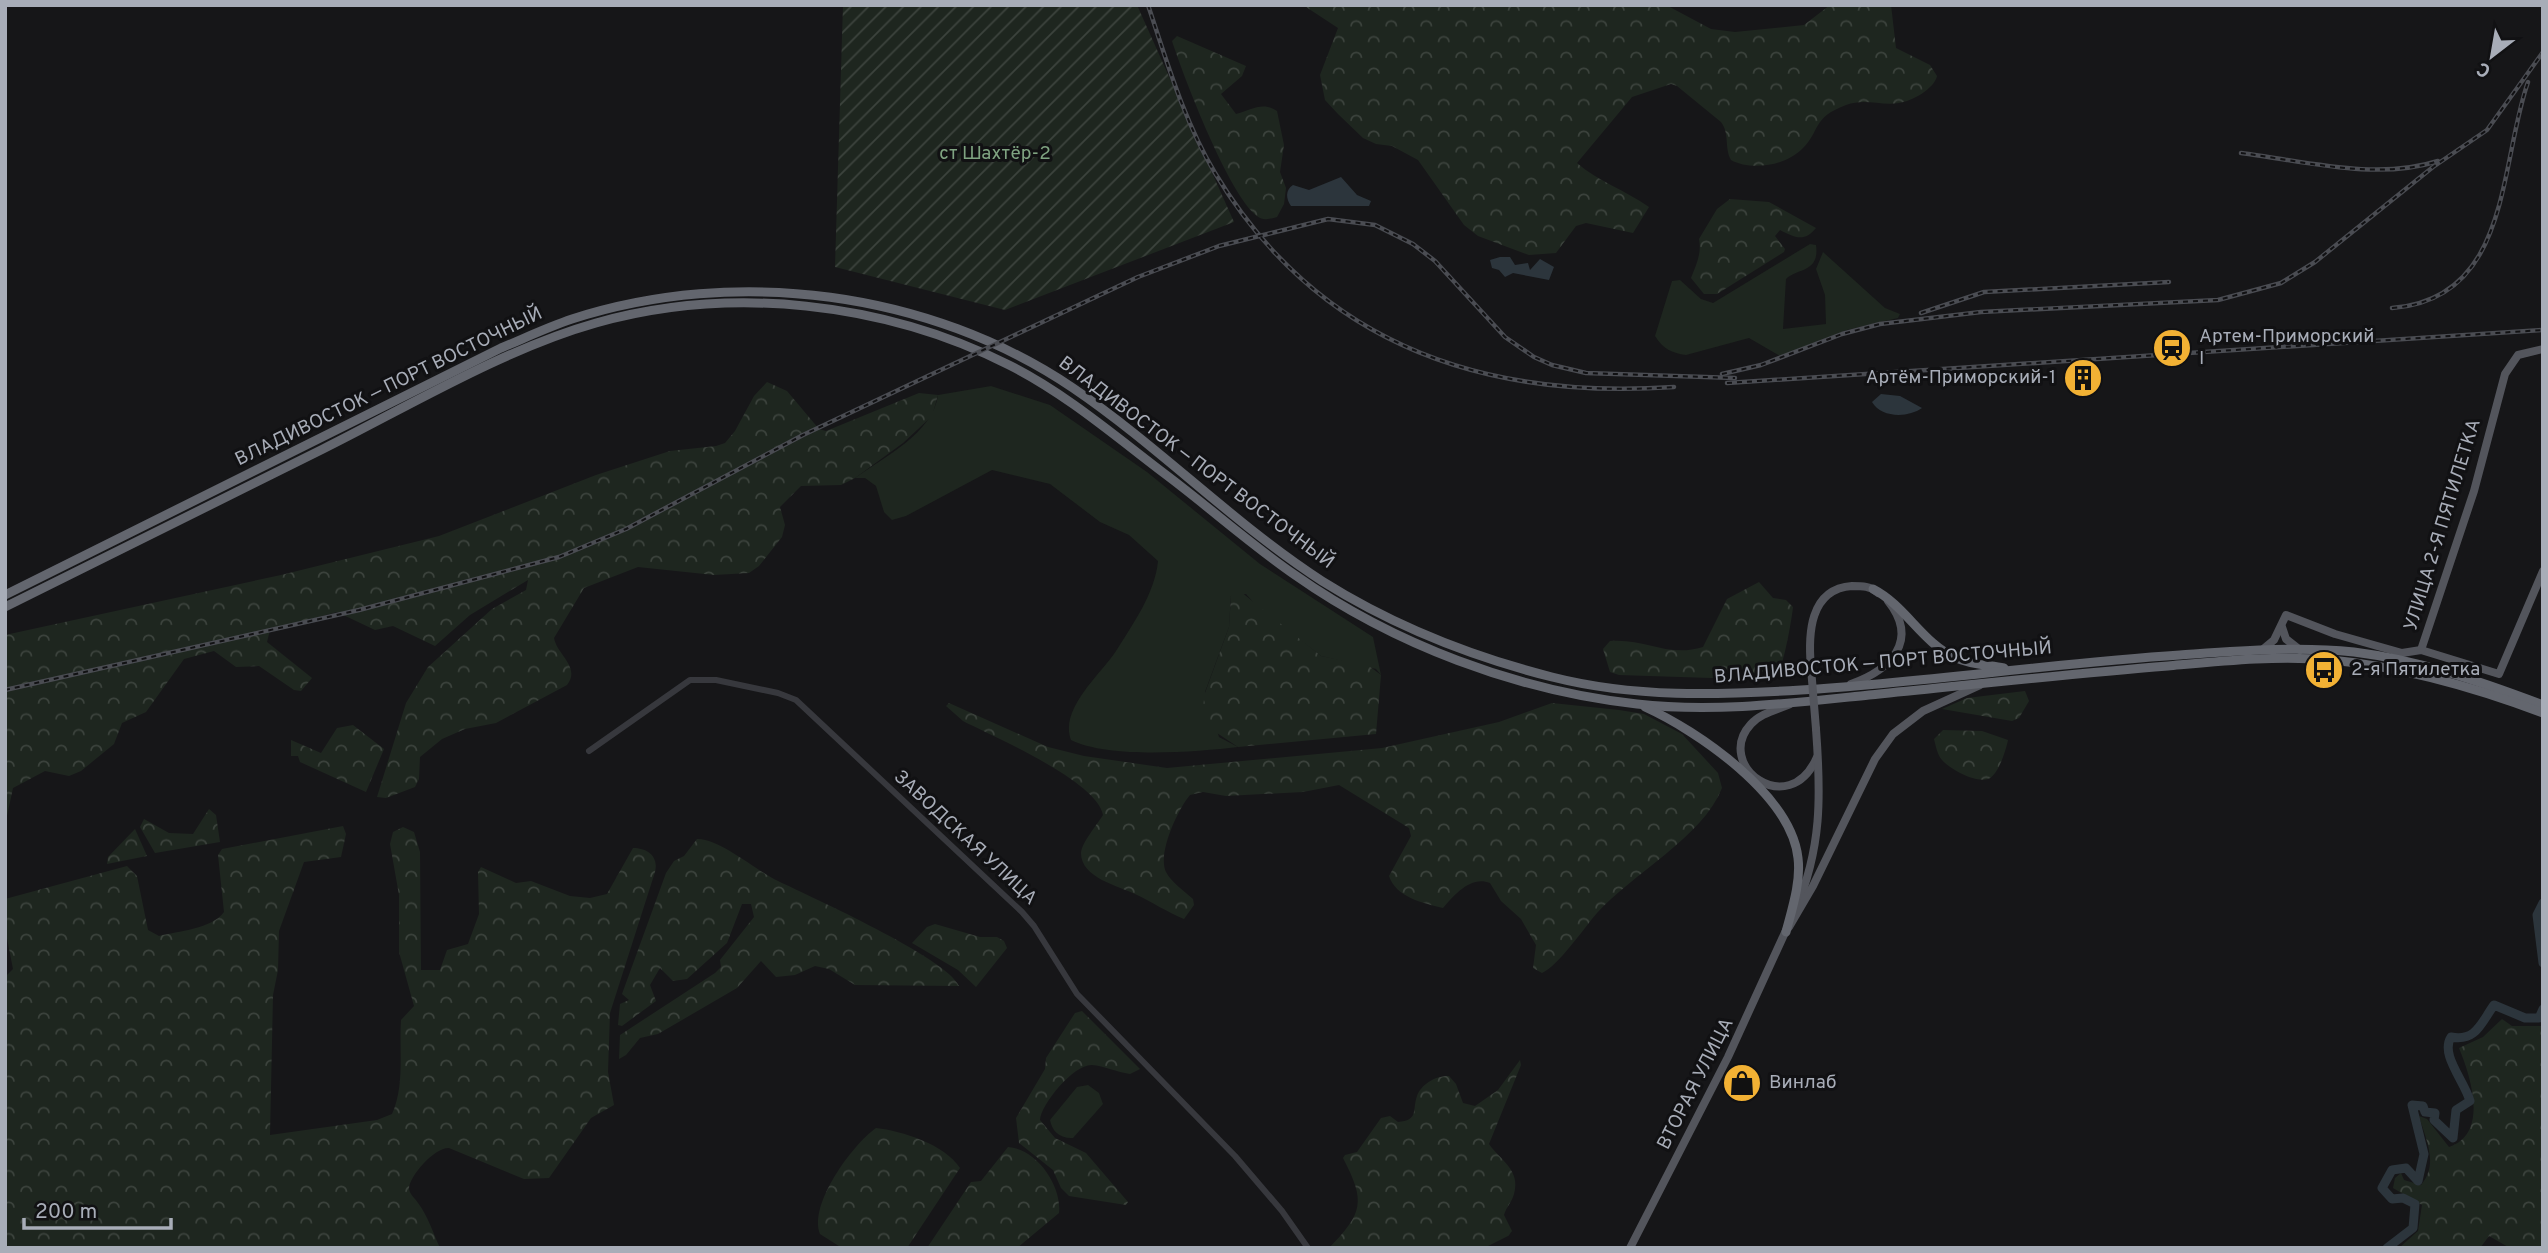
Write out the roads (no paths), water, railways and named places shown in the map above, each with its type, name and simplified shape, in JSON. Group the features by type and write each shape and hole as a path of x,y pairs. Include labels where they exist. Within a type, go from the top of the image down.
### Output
{"highway":[{"name":"ВЛАДИВОСТОК — ПОРТ ВОСТОЧНЫЙ","path":"5,595 501,348 567,320 642,302 768,291 866,303 924,317 1023,358 1073,388 1325,583 1397,622 1474,654 1552,677 1637,693 1721,695 1841,688 2262,650 2300,650 2386,657 2489,685 2543,705"},
{"name":"ВЛАДИВОСТОК — ПОРТ ВОСТОЧНЫЙ","path":"5,607 437,391 551,339 598,323 676,308 758,303 856,313 916,327 1010,365 1061,396 1296,576 1391,632 1516,680 1640,705 1702,708 1794,702 2220,660 2325,659 2418,673 2484,691 2543,713"},
{"path":"1873,589 1890,598 1926,636 1950,655 1983,666 2016,671"},
{"path":"1640,705 1670,718 1707,743 1751,780 1780,811 1793,837 1798,858 1795,898 1786,932"}],"main road":[{"name":"УЛИЦА 2-Я ПЯТИЛЕТКА","path":"2421,650 2474,491 2505,374 2518,355 2543,349"},
{"path":"2262,650 2282,627 2286,615 2335,634 2402,653 2421,650 2499,674 2543,571"},
{"path":"1786,932 1804,890 1818,841 1821,790 1809,630 1821,602 1848,586 1873,589 1888,601 1898,617 1901,641 1888,665 1870,677 1841,688"},
{"path":"2282,627 2286,639 2300,650"},
{"path":"1786,932 1813,887 1875,759 1893,734 1923,711 1984,684"},
{"path":"1794,702 1763,715 1751,724 1744,735 1742,759 1758,781 1769,786 1786,787 1811,769 1818,754"},
{"name":"ВТОРАЯ УЛИЦА","path":"1630,1248 1728,1057 1786,932"}],"street":[{"name":"ЗАВОДСКАЯ УЛИЦА","path":"589,751 690,680 716,680 778,693 796,700 1022,912 1034,926 1077,994 1236,1156 1264,1187 1308,1248"}],"waterway":[{"path":"2543,903 2537,915 2543,963"},
{"path":"2387,1248 2413,1228 2415,1204 2403,1198 2392,1199 2382,1188 2392,1170 2406,1168 2418,1181 2424,1154 2412,1105 2423,1106 2425,1112 2435,1113 2434,1120 2453,1138 2456,1110 2470,1101 2448,1052 2451,1037 2459,1038 2472,1034 2494,1005 2525,1018 2539,1018 2543,1009"}],"railway":[{"path":"1148,5 1185,112 1215,173 1256,232 1303,280 1355,319 1412,349 1472,370 1536,383 1604,389 1674,387"},
{"path":"1722,374 1761,365 1842,334 1880,324 1981,312 2218,300 2281,283 2315,262 2433,167 2487,130 2543,52"},
{"path":"2392,308 2431,299 2459,281 2480,254 2494,223 2504,188 2528,82"},
{"path":"2241,153 2340,168 2390,169 2438,161"},
{"path":"5,690 359,610 559,557 626,529 803,435 1138,277 1219,246 1328,219 1375,225 1413,244 1435,261 1505,337 1534,357 1552,365 1586,373 1735,378"},
{"path":"1921,313 1984,292 2169,282"},
{"path":"1727,383 2543,330"}],"place":[{"name":"Артем-Приморский I","path":"2172,348"},
{"name":"Артём-Приморский-1","path":"2083,378"},
{"name":"2-я Пятилетка","path":"2324,670"},
{"name":"Винлаб","path":"1742,1083"}],"park label":[{"name":"ст Шахтёр-2","path":"995,154"}]}
